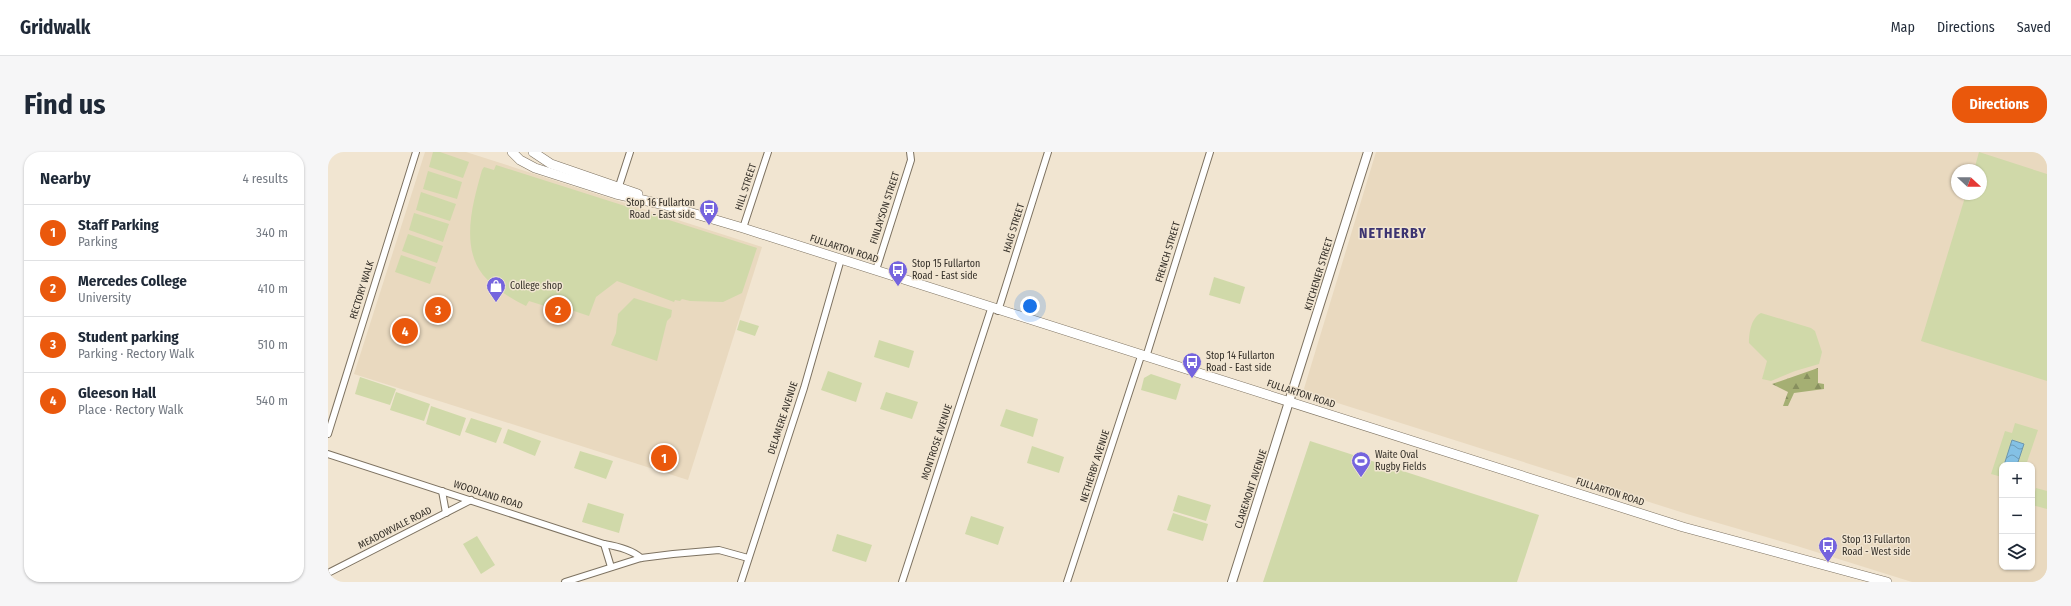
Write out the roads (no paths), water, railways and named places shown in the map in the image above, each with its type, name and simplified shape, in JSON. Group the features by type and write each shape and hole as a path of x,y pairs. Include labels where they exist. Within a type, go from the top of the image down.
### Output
{"main road":[{"name":"FULLARTON ROAD","path":"512,152 520,160 535,168 616,194 665,205 743,228 876,270 995,310 1683,527 1886,582"},
{"name":"FULLARTON ROAD","path":"534,152 551,164 619,186 665,205"}],"street":[{"name":"RECTORY WALK","path":"328,434 416,152"},
{"path":"619,186 630,152"},
{"name":"HILL STREET","path":"743,228 768,152"},
{"name":"FINLAYSON STREET","path":"876,270 911,160 910,152"},
{"name":"HAIG STREET","path":"995,310 1048,152"},
{"name":"FRENCH STREET","path":"1143,356 1210,152"},
{"name":"KITCHENER STREET","path":"1290,402 1368,152"},
{"name":"DELAMERE AVENUE","path":"741,582 804,388 841,259"},
{"name":"MONTROSE AVENUE","path":"902,582 995,310"},
{"name":"NETHERBY AVENUE","path":"1067,582 1143,356"},
{"name":"CLAREMONT AVENUE","path":"1232,582 1290,402"},
{"name":"WOODLAND ROAD","path":"328,454 632,552 641,558"},
{"path":"442,491 446,513"},
{"name":"MEADOWVALE ROAD","path":"328,573 471,500"},
{"path":"604,544 611,567"},
{"path":"565,582 641,558 694,551 719,550 748,558"}],"water":[{"path":"2012,440 2024,444 2018,462 2005,462"}],"place":[{"name":"Stop 16 Fullarton Road - East side","path":"709,226"},
{"name":"Stop 15 Fullarton Road - East side","path":"898,287"},
{"name":"College shop","path":"496,303"},
{"name":"Student parking","path":"438,310"},
{"name":"Mercedes College","path":"558,310"},
{"name":"Gleeson Hall","path":"405,331"},
{"name":"Stop 14 Fullarton Road - East side","path":"1192,379"},
{"name":"Staff Parking","path":"664,458"},
{"name":"Waite Oval Rugby Fields","path":"1361,478"},
{"name":"Stop 13 Fullarton Road - West side","path":"1828,563"}],"district":[{"name":"NETHERBY","path":"1393,233"}]}
